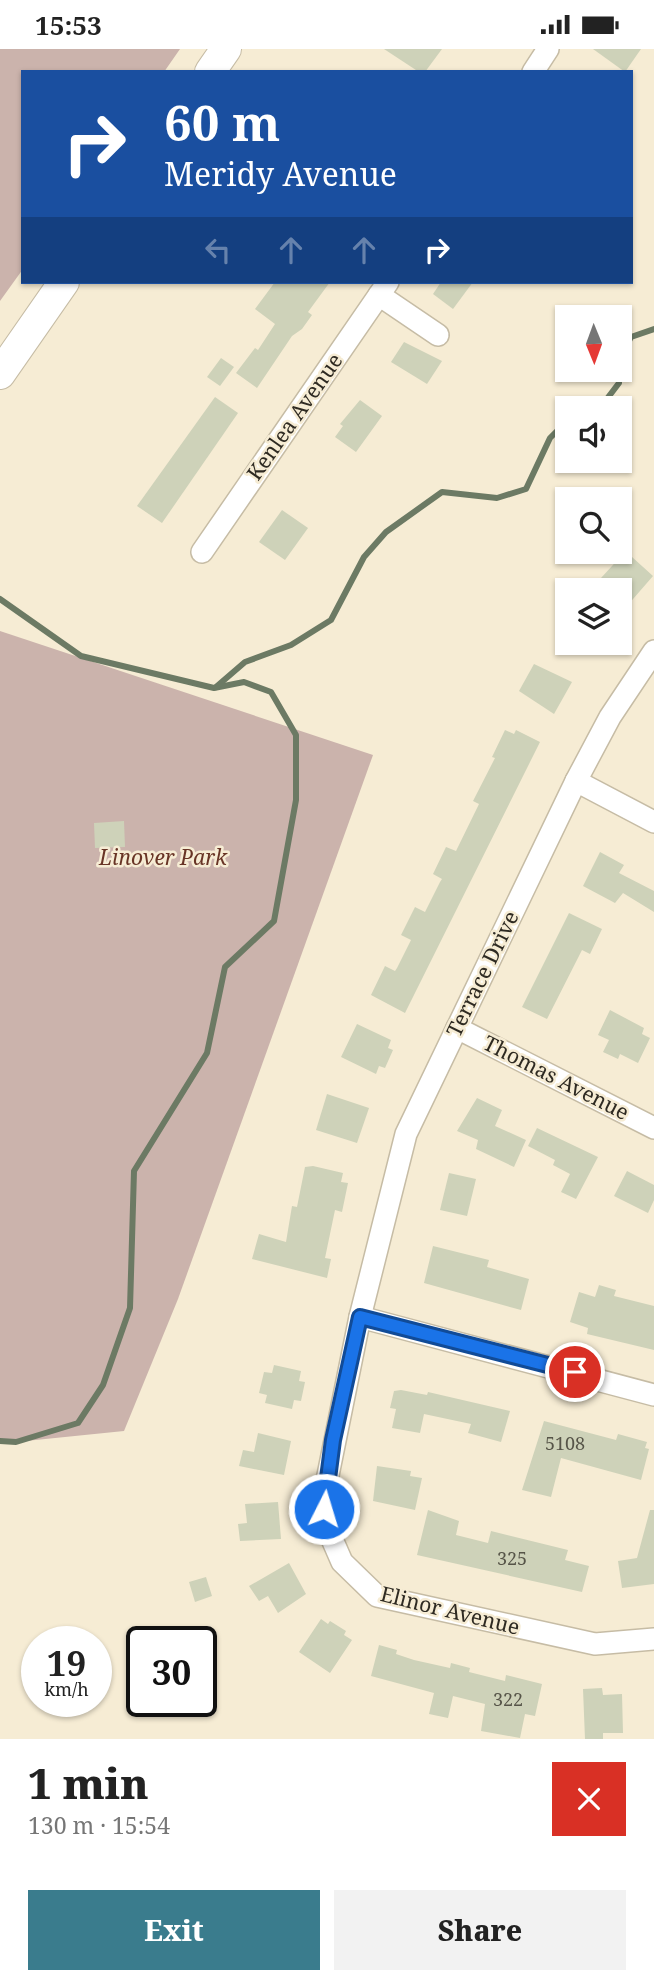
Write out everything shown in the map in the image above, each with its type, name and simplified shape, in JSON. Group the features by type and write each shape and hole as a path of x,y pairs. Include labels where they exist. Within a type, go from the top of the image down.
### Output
{"main road":[{"path":"211,70 226,49"},
{"path":"0,374 63,284"}],"street":[{"path":"534,70 548,49"},
{"path":"384,288 438,335"},
{"name":"Kenlea Avenue","path":"202,552 384,288"},
{"name":"Terrace Drive","path":"360,1317 406,1134 576,781 610,717 654,651"},
{"path":"576,781 654,822"},
{"name":"Thomas Avenue","path":"457,1028 654,1128"},
{"path":"360,1317 654,1395"},
{"name":"Elinor Avenue","path":"360,1317 324,1495 325,1523 342,1562 352,1576 377,1596 394,1602 553,1636 594,1644 654,1639"}],"green space":[{"path":"0,49 180,49 165,70 21,70 21,272 0,301"},
{"name":"Linover Park","path":"0,631 373,755 178,1299 124,1431 6,1443 0,1441"}],"building":[{"path":"384,49 442,49 426,70 416,70"},
{"path":"593,49 641,49 626,70 622,70"},
{"path":"274,284 329,284 308,312 312,315 302,329 292,336 257,388 236,373 255,348 258,350 275,324 255,309"},
{"path":"440,284 472,284 453,309 433,294"},
{"path":"404,342 442,361 427,384 391,362"},
{"path":"221,358 234,367 220,386 207,377"},
{"path":"215,397 238,413 162,523 137,506"},
{"path":"360,400 382,416 356,452 335,437 343,426 340,424"},
{"path":"282,510 308,528 285,560 259,542"},
{"path":"632,557 653,576 632,600 632,578 601,578 614,564 632,564"},
{"path":"534,664 572,682 554,714 519,691"},
{"path":"505,730 514,734 516,730 540,742 405,1013 371,995 385,966 395,971 397,968 411,940 401,935 415,907 425,912 442,879 433,874 446,847 456,851 479,804 473,801 495,758 492,757"},
{"path":"124,821 125,847 95,848 94,823"},
{"path":"600,852 624,865 619,873 654,891 654,912 623,893 615,903 583,886"},
{"path":"569,913 602,929 590,954 582,950 547,1019 522,1007"},
{"path":"610,1010 644,1028 642,1034 650,1038 638,1063 620,1054 618,1059 603,1052 609,1040 598,1035"},
{"path":"357,1024 391,1040 388,1048 393,1050 385,1068 379,1066 376,1074 341,1057"},
{"path":"327,1094 369,1108 357,1143 316,1130"},
{"path":"477,1098 502,1110 495,1126 526,1140 514,1167 476,1149 478,1140 457,1131"},
{"path":"537,1128 598,1157 576,1199 561,1192 570,1174 553,1165 555,1160 528,1146"},
{"path":"313,1166 343,1173 341,1182 348,1183 342,1212 335,1210 325,1258 331,1259 327,1278 252,1259 259,1234 286,1242 292,1206 297,1207 305,1167"},
{"path":"627,1171 654,1185 654,1200 648,1213 614,1196"},
{"path":"449,1173 476,1179 467,1216 440,1210"},
{"path":"433,1246 489,1260 487,1267 529,1279 521,1310 424,1283"},
{"path":"599,1285 616,1290 614,1296 654,1306 654,1350 587,1334 588,1328 570,1322 579,1292 595,1297"},
{"path":"274,1365 301,1371 299,1381 305,1382 301,1401 294,1400 292,1409 265,1403 267,1395 259,1393 264,1372 272,1373"},
{"path":"394,1391 427,1395 428,1392 510,1411 501,1442 468,1433 471,1424 424,1414 420,1433 392,1428 396,1409 390,1408"},
{"path":"544,1421 616,1440 618,1434 647,1442 645,1448 649,1449 641,1480 561,1458 551,1497 522,1490"},
{"path":"258,1433 291,1441 284,1475 239,1466 243,1450 254,1452"},
{"path":"377,1466 411,1471 410,1476 422,1478 415,1510 373,1501"},
{"path":"278,1502 281,1539 240,1541 238,1524 247,1523 245,1504"},
{"path":"428,1510 459,1521 456,1535 488,1543 491,1531 568,1550 565,1560 589,1566 582,1592 417,1555"},
{"path":"650,1510 654,1510 654,1584 622,1588 618,1561 637,1558"},
{"path":"289,1563 306,1594 278,1613 268,1596 259,1601 249,1586"},
{"path":"206,1577 212,1596 195,1602 189,1582"},
{"path":"321,1619 346,1631 344,1635 352,1640 330,1673 299,1652"},
{"path":"379,1645 397,1650 396,1654 414,1660 450,1668 451,1663 470,1668 469,1672 505,1681 506,1675 542,1684 535,1716 525,1714 520,1738 481,1731 485,1704 453,1696 448,1718 429,1714 434,1693 371,1676"},
{"path":"602,1688 603,1695 622,1694 623,1733 603,1733 603,1739 585,1739 583,1689"}],"waterway":[{"path":"632,337 654,329"},
{"path":"609,396 619,382"},
{"path":"216,687 245,662 291,645 331,620 364,557 386,532 442,492 497,498 526,489 550,438 555,433"},
{"path":"0,599 81,656 214,688 244,682 271,692 296,735 296,800 274,921 225,967 207,1053 134,1171 130,1308 103,1385 78,1423 16,1442 0,1441"}],"route":[{"path":"324,1509 333,1440 360,1317 575,1372"}]}
